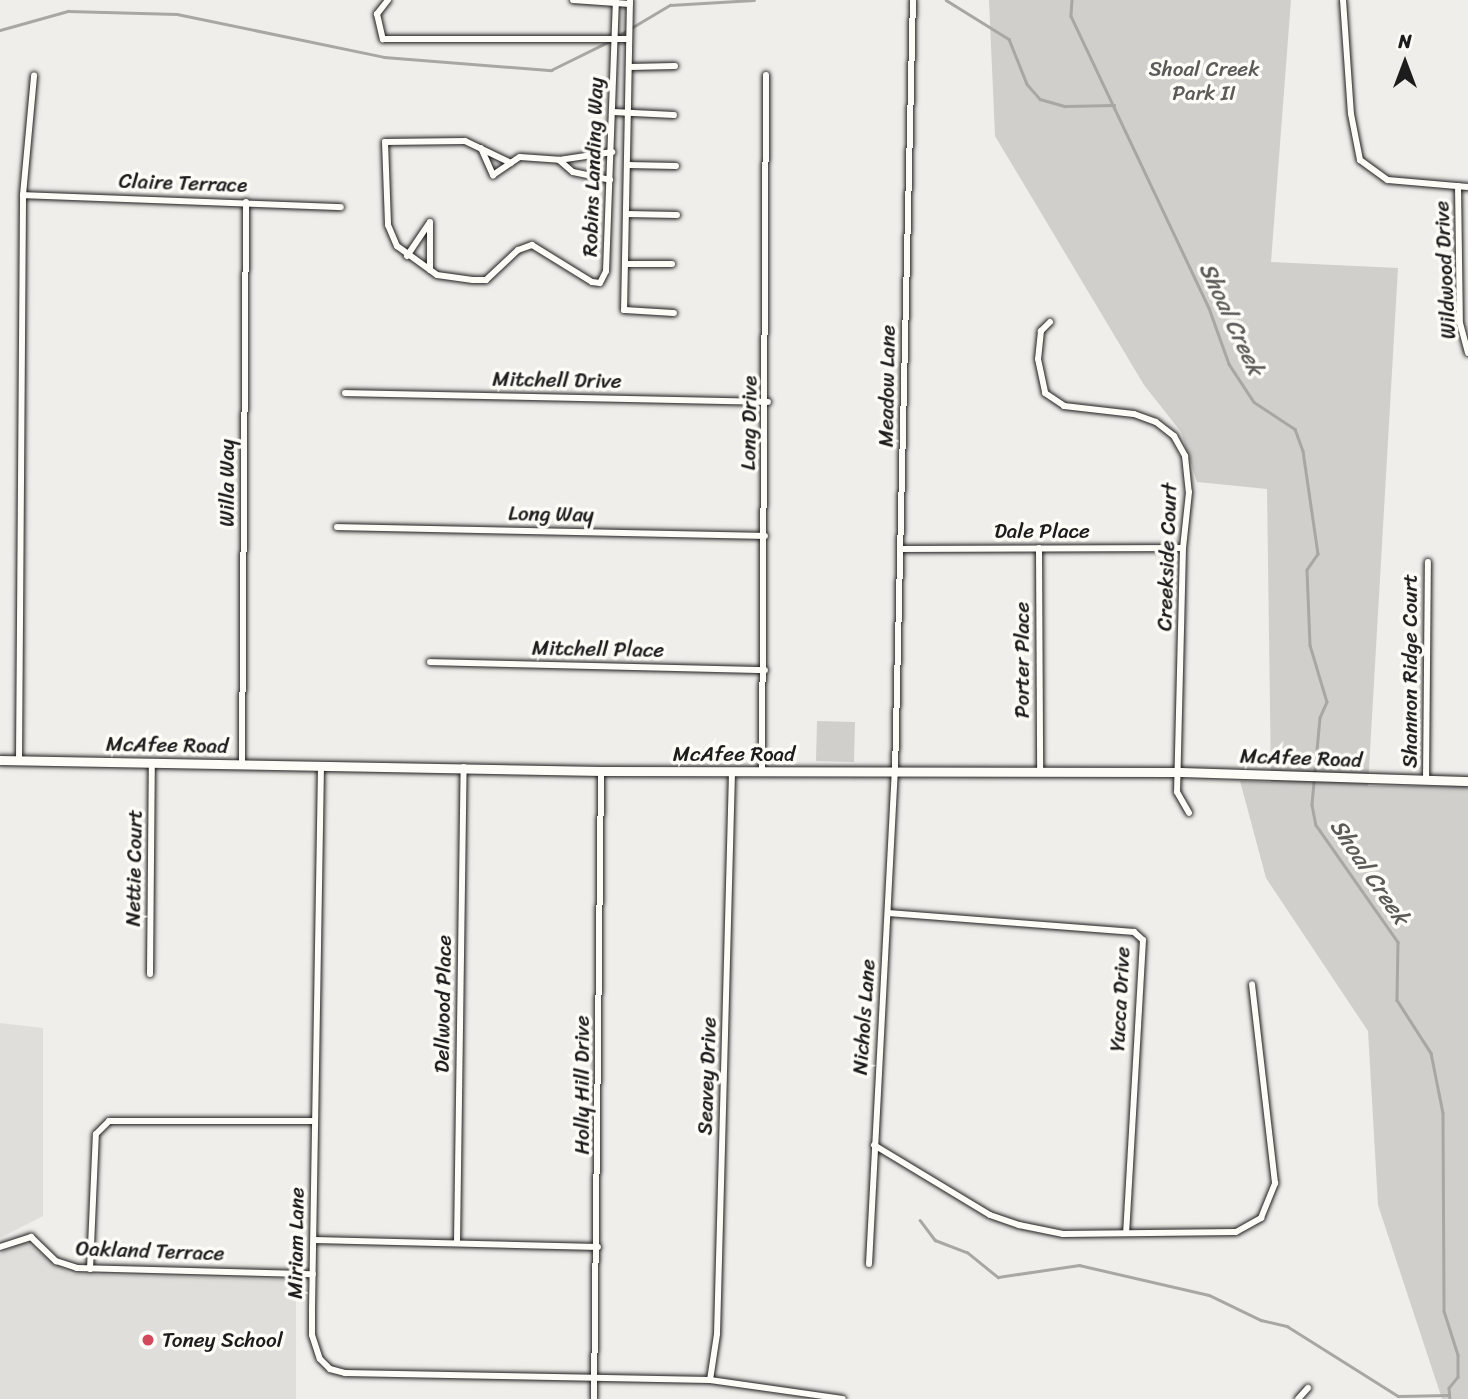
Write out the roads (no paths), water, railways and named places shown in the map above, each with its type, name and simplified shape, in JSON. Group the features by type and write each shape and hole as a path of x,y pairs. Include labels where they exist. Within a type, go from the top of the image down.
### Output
{"street":[{"path":"388,0 377,14 383,39 629,40"},
{"name":"Robins Landing Way","path":"573,0 630,2 624,310 674,313"},
{"name":"Meadow Lane","path":"895,773 913,0"},
{"path":"1343,0 1352,114 1360,160 1388,180 1468,187"},
{"name":"Robins Landing Way","path":"481,148 465,141 385,142 388,225 407,256 454,280 486,280 519,250 532,245 592,282 600,283 607,271 616,1"},
{"path":"629,67 675,66"},
{"name":"Long Drive","path":"762,772 768,402 766,75"},
{"path":"19,760 23,195 34,76"},
{"path":"614,78 629,78"},
{"path":"613,112 674,116"},
{"path":"612,141 628,141"},
{"path":"481,148 493,175 520,157 559,160 612,152"},
{"path":"481,148 511,163"},
{"path":"559,160 573,172 610,180"},
{"path":"628,165 676,166"},
{"name":"Wildwood Drive","path":"1458,186 1460,323 1468,353"},
{"name":"Claire Terrace","path":"23,195 341,207"},
{"name":"Willa Way","path":"242,764 246,202"},
{"path":"627,214 677,215"},
{"path":"407,256 430,222 430,270"},
{"path":"626,264 672,264"},
{"name":"Creekside Court","path":"1050,322 1041,331 1038,359 1045,393 1064,406 1145,417 1166,427 1180,446 1189,479 1184,548 1178,772 1179,800 1189,813"},
{"name":"Mitchell Drive","path":"345,393 768,402"},
{"name":"Long Way","path":"337,527 765,536"},
{"name":"Porter Place","path":"1039,548 1040,771"},
{"name":"Dale Place","path":"901,549 1184,548"},
{"name":"Shannon Ridge Court","path":"1426,780 1428,562"},
{"name":"Mitchell Place","path":"430,663 765,670"},
{"name":"McAfee Road","path":"0,760 601,771 1178,772 1468,781"},
{"name":"Nettie Court","path":"150,974 152,763"},
{"name":"Miriam Lane","path":"321,766 313,1274 315,1348 330,1369 366,1375 593,1376 709,1380 843,1399"},
{"name":"Dellwood Place","path":"457,1242 464,767"},
{"name":"Holly Hill Drive","path":"594,1399 598,1247 601,771"},
{"name":"Seavey Drive","path":"709,1380 718,1321 732,772"},
{"name":"Nichols Lane","path":"869,1264 895,773"},
{"name":"Yucca Drive","path":"888,913 1134,932 1143,940 1126,1233"},
{"path":"874,1145 1009,1221 1063,1234 1236,1232 1261,1218 1272,1199 1273,1161 1252,984"},
{"path":"90,1269 96,1134 109,1121 315,1121"},
{"name":"Oakland Terrace","path":"0,1247 31,1237 65,1266 90,1269 313,1274"},
{"path":"314,1240 598,1247"},
{"path":"1298,1399 1308,1388"}],"waterway":[{"path":"616,37 670,5 754,0"},
{"path":"946,0 1009,39 1027,84 1040,99 1065,106 1114,105"},
{"name":"Shoal Creek","path":"1072,0 1071,16 1209,308 1229,364 1254,402 1295,429 1303,451 1318,554 1307,570 1310,645 1327,702 1320,718 1312,805 1316,825 1398,942 1397,1000 1431,1053 1443,1113 1444,1311 1458,1355 1458,1377 1449,1388 1450,1399"},
{"path":"0,30 68,11 177,14 384,57 551,70 610,41"},
{"path":"920,1220 935,1240 967,1252 998,1277 1079,1265 1209,1295 1261,1320 1287,1326 1398,1396 1449,1395"}],"place":[{"name":"Toney School","path":"148,1340"}],"park label":[{"name":"Shoal Creek Park II","path":"1204,81"}]}
